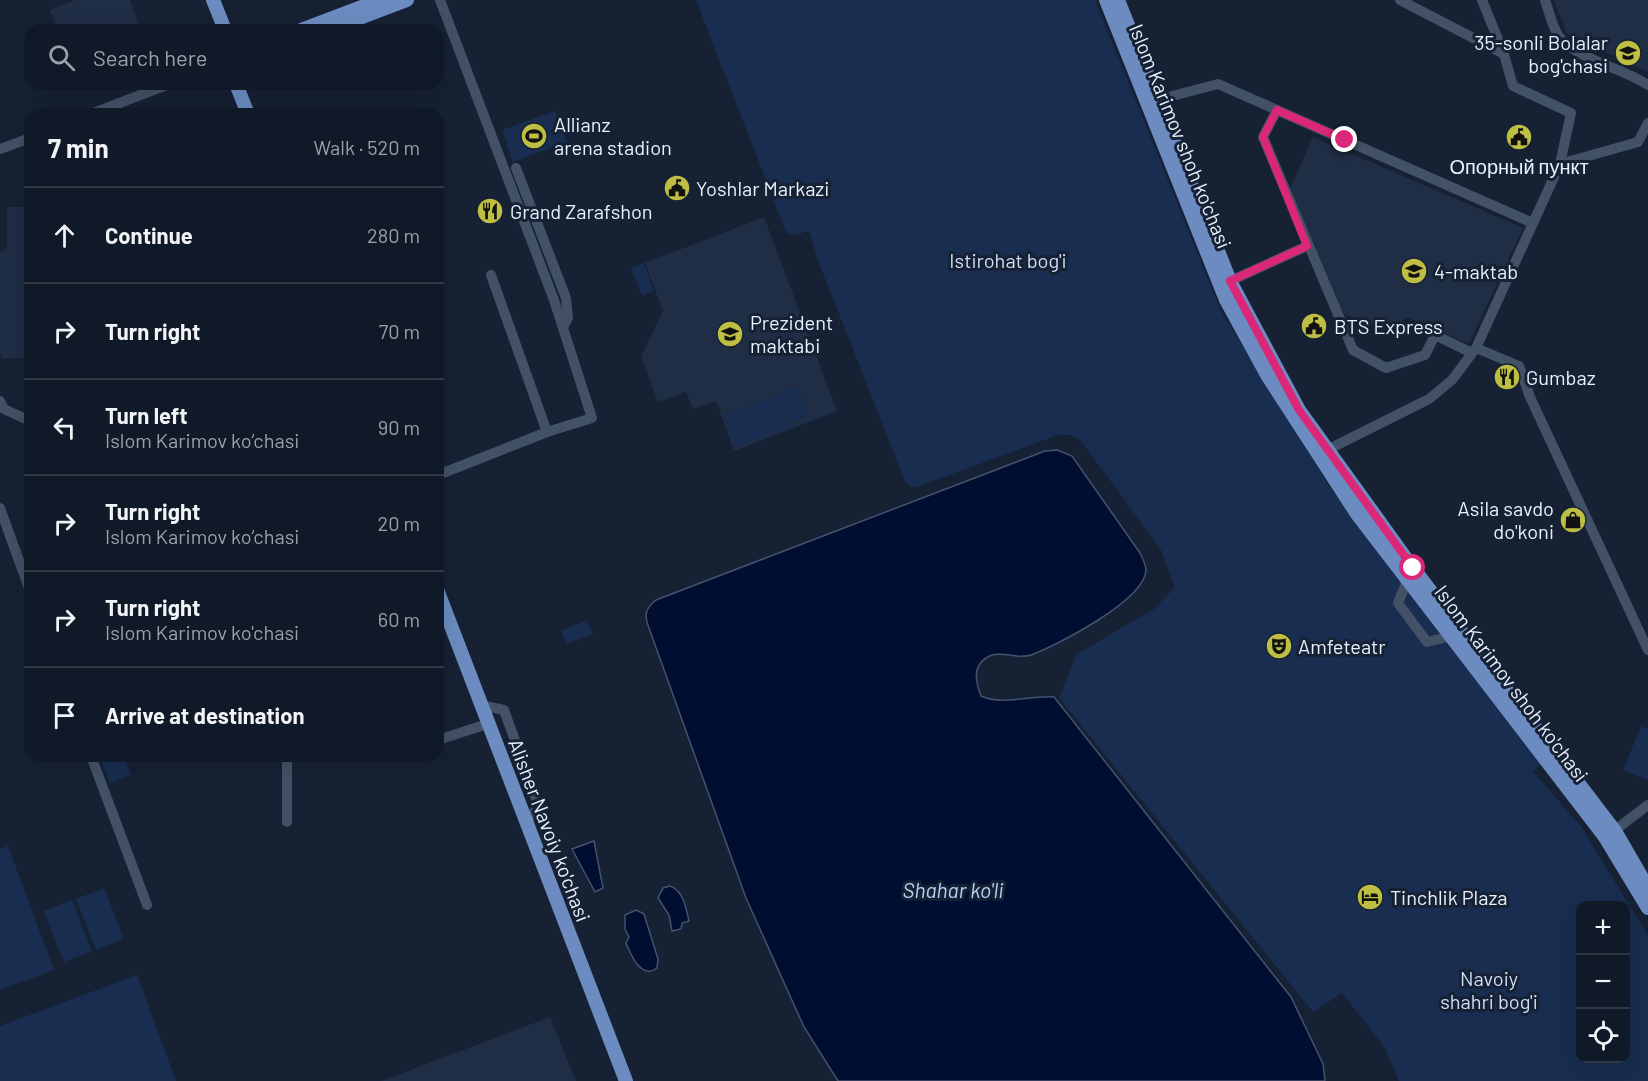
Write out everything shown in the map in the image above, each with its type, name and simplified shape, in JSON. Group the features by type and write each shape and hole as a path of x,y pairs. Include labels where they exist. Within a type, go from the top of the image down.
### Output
{"main road":[{"path":"204,0 214,24"},
{"path":"213,0 223,24"},
{"path":"317,24 380,0"},
{"path":"344,24 407,0"},
{"name":"Islom Karimov shoh ko'chasi","path":"1106,0 1226,300 1267,375 1456,635 1610,834 1648,888"},
{"name":"Islom Karimov shoh ko'chasi","path":"1118,0 1230,281 1322,452"},
{"path":"238,90 246,108"},
{"path":"247,90 254,108"},
{"name":"Alisher Navoiy ko'chasi","path":"444,609 481,716 538,865 626,1081"},
{"name":"Alisher Navoiy ko'chasi","path":"444,627 525,819 538,865"},
{"name":"Islom Karimov shoh ko'chasi","path":"1610,834 1648,908"},
{"name":"Alisher Navoiy ko'chasi","path":"559,918 616,1081"}],"street":[{"path":"440,0 563,327 591,418 547,432 444,473"},
{"path":"1400,0 1504,54"},
{"path":"1322,452 1429,399 1452,380 1474,351 1560,164 1571,113 1512,86 1504,54 1482,0"},
{"path":"1545,0 1558,35 1571,48 1633,75 1648,85"},
{"path":"1157,100 1218,84 1533,224"},
{"path":"107,108 153,90"},
{"path":"1277,110 1263,137 1307,246 1353,350 1386,368 1425,355 1435,335 1519,366 1530,397 1648,650"},
{"path":"1560,164 1638,142 1648,123"},
{"path":"0,149 24,140"},
{"path":"516,168 566,298 568,318 563,327"},
{"path":"1230,281 1307,246"},
{"path":"492,275 547,432"},
{"path":"2,405 24,418"},
{"path":"0,508 24,574"},
{"path":"1410,573 1398,603 1426,642 1456,635"},
{"path":"444,737 481,716 504,710 538,804 532,816 525,819"},
{"path":"93,762 147,905"},
{"path":"287,762 287,822"},
{"path":"1610,834 1648,805"}],"shaded area":[{"path":"75,0 130,0 139,24 55,24 50,10"},
{"name":"35-sonli Bolalar bog'chasi","path":"1554,0 1648,0 1648,72 1567,34"},
{"name":"4-maktab","path":"1313,137 1523,228 1469,344 1407,317 1390,334 1342,313 1290,189"},
{"path":"7,207 24,207 24,358 2,358 0,353 0,253 7,249"},
{"name":"Prezident maktabi","path":"764,217 837,411 734,451 716,401 693,409 686,392 658,402 641,357 663,311 645,263"},
{"path":"550,1017 576,1081 381,1081"}],"green space":[{"name":"Istirohat bog'i","path":"696,0 1095,0 1220,309 1331,489 1545,762 1533,771 1582,828 1627,901 1576,901 1576,1063 1630,1063 1630,907 1648,936 1648,1081 1399,1081 1385,1048 1342,993 1313,1012 1059,698 1077,654 1154,609 1175,587 1160,548 1080,440 1072,435 1058,435 914,488 906,483 820,266 809,231 795,235 786,232"},
{"name":"Allianz arena stadion","path":"555,111 567,142 513,162 502,130"},
{"path":"644,263 654,291 642,296 631,268"},
{"path":"797,386 808,415 791,422 779,393"},
{"path":"778,395 790,426 736,447 724,416"},
{"path":"587,620 593,634 566,644 561,631"},
{"path":"1641,726 1648,729 1648,780 1623,770"},
{"path":"101,762 126,762 131,775 110,783"},
{"path":"8,846 54,970 0,990 0,849"},
{"path":"104,888 124,939 96,950 76,899"},
{"path":"72,900 92,951 64,962 44,911"},
{"path":"137,975 176,1081 0,1081 0,1026"}],"water":[{"name":"Shahar ko'li","path":"1057,450 1072,456 1140,553 1146,570 1142,582 1131,595 1079,632 1031,655 997,654 986,658 977,671 981,696 998,700 1054,697 1291,997 1323,1064 1325,1081 838,1081 804,1027 746,898 647,623 646,616 650,606 656,600 1045,451"},
{"path":"594,841 603,888 595,892 572,849"},
{"path":"670,886 675,888 681,896 689,921 682,923 681,929 672,931 669,915 658,898 663,888"},
{"path":"636,910 644,914 658,959 657,968 651,971 641,969 637,965 626,943 629,937 625,929 625,915"}],"place":[{"name":"35-sonli Bolalar bog'chasi","path":"1628,53"},
{"name":"Allianz arena stadion","path":"534,136"},
{"name":"Опорный пункт","path":"1519,137"},
{"name":"Yoshlar Markazi","path":"677,188"},
{"name":"Grand Zarafshon","path":"490,211"},
{"name":"4-maktab","path":"1414,271"},
{"name":"BTS Express","path":"1314,326"},
{"name":"Prezident maktabi","path":"730,334"},
{"name":"Gumbaz","path":"1507,377"},
{"name":"Asila savdo do'koni","path":"1573,520"},
{"name":"Amfeteatr","path":"1279,646"},
{"name":"Tinchlik Plaza","path":"1370,897"}],"route":[{"path":"1345,140 1277,110 1263,137 1307,246 1230,281 1255,332 1299,410 1413,568"}],"park label":[{"name":"Navoiy shahri bog'i","path":"1489,990"}]}
